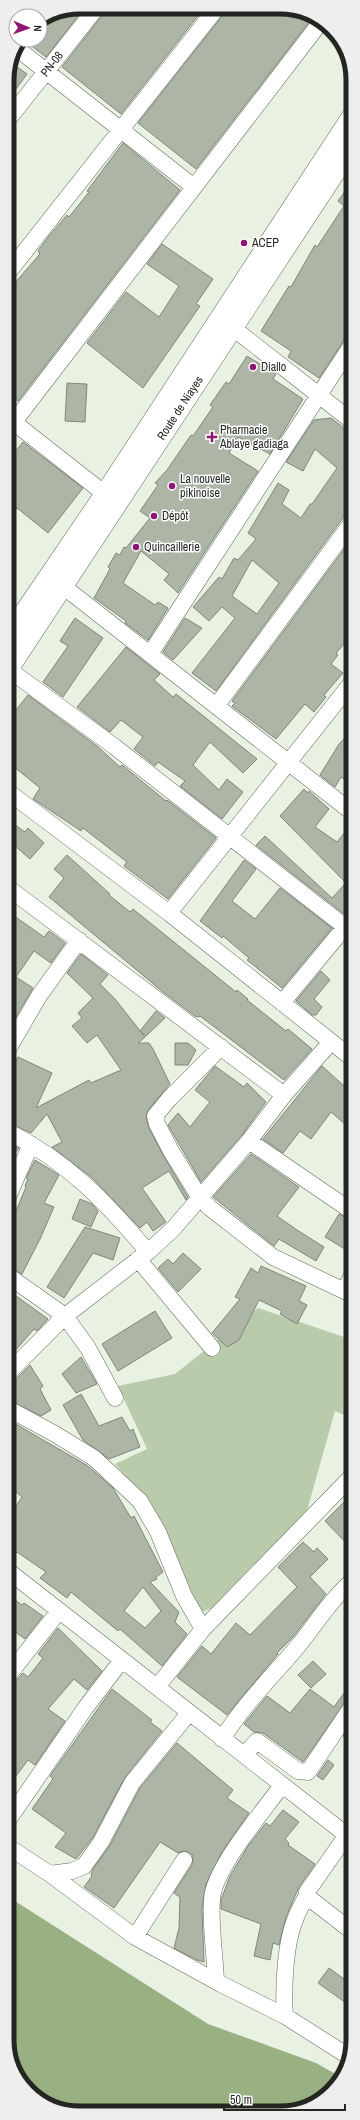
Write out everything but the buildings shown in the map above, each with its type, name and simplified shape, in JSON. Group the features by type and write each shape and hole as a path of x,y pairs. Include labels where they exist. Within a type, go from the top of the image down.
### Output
{"main road":[{"name":"Route de Niayes","path":"14,628 105,494 346,126"},
{"name":"Route de Niayes","path":"14,661 346,156"}],"street":[{"name":"PN-08","path":"14,112 91,14"},
{"path":"14,265 211,14"},
{"path":"14,417 318,26"},
{"path":"21,51 194,187"},
{"path":"233,328 346,417"},
{"path":"150,654 346,354"},
{"path":"14,427 105,494"},
{"path":"217,705 346,530"},
{"path":"64,587 289,761 346,807"},
{"path":"14,674 115,748 346,928"},
{"path":"169,913 289,761 346,695"},
{"path":"14,796 169,913 346,1054"},
{"path":"14,892 284,1095"},
{"path":"282,1003 346,933"},
{"path":"14,1039 38,996 79,940"},
{"path":"14,1367 65,1316 143,1256 173,1229 249,1141 284,1095 331,1042"},
{"path":"220,1047 169,1099 155,1116 157,1124 200,1198 214,1212 263,1250 346,1292"},
{"path":"14,1135 32,1144 68,1170 103,1200 212,1348"},
{"path":"249,1141 346,1207"},
{"path":"14,1184 32,1144"},
{"path":"14,1280 65,1316 88,1348 115,1398"},
{"path":"14,1412 55,1434 94,1458 140,1501 158,1532 184,1596 203,1629"},
{"path":"156,1687 203,1629 346,1482"},
{"path":"14,1576 244,1756 346,1830"},
{"path":"222,1738 248,1702 290,1656 333,1600 346,1587"},
{"path":"14,1668 59,1612"},
{"path":"14,1812 86,1707 122,1660"},
{"path":"50,1874 84,1866 101,1842 132,1783 190,1713"},
{"path":"244,1756 257,1741 298,1771 308,1772 346,1715"},
{"path":"216,1981 212,1898 214,1885 232,1854 282,1785"},
{"path":"285,2016 284,1994 289,1943 294,1921 307,1895 307,1890 346,1840"},
{"path":"14,1851 50,1874 135,1936 216,1981 285,2016 337,2047 345,2053"},
{"path":"135,1936 184,1860"},
{"path":"307,1895 346,1926"}],"shaded area":[{"path":"258,1308 346,1338 346,1416 335,1411 306,1514 224,1604 199,1613 149,1502 115,1464 147,1449 118,1386 175,1374"},
{"path":"14,1900 208,2024 316,2063 336,2074 335,2076 327,2087 316,2095 293,2105 80,2106 67,2105 47,2097 30,2083 16,2057 14,2044"}],"place":[{"name":"ACEP","path":"244,243"},
{"name":"Diallo","path":"253,367"},
{"name":"Pharmacie Ablaye gadiaga","path":"212,437"},
{"name":"La nouvelle pikinoise","path":"172,486"},
{"name":"Dépôt","path":"154,516"},
{"name":"Quincaillerie","path":"136,547"}]}
